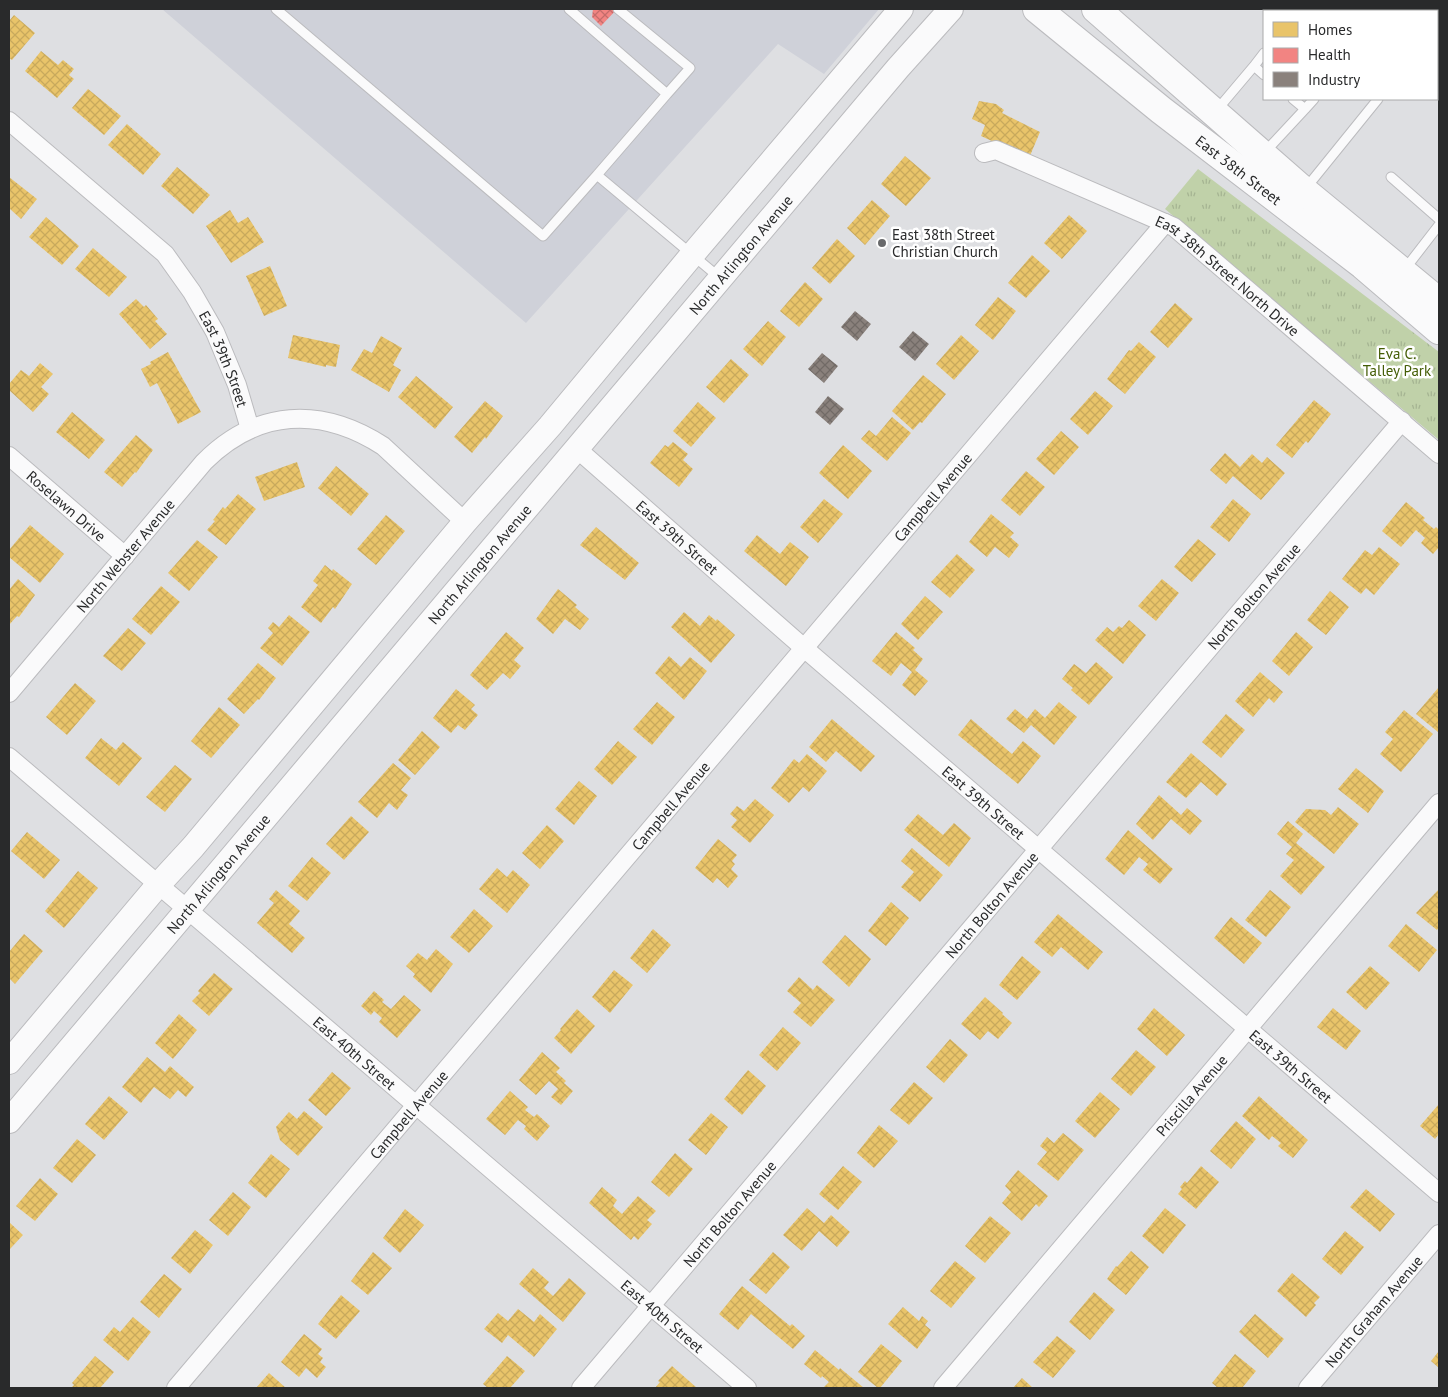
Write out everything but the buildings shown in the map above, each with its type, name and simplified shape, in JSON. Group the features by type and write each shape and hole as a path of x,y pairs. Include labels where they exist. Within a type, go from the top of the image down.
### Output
{"main road":[{"path":"9,1062 158,885 194,847 465,522 550,426 692,254 901,9"},
{"name":"North Arlington Avenue","path":"9,1121 720,278 898,68 951,9"},
{"name":"East 38th Street","path":"1037,9 1161,110 1363,265 1439,330"},
{"name":"East 38th Street","path":"1096,9 1304,191 1439,302"}],"street":[{"name":"East 39th Street","path":"9,121 164,254 192,292 215,332 237,385 250,428"},
{"name":"East 38th Street North Drive","path":"984,153 996,150 1174,227 1439,454"},
{"name":"Campbell Avenue","path":"176,1388 1165,223"},
{"path":"250,428 277,421 295,419 323,421 350,428 383,446 465,522"},
{"name":"North Bolton Avenue","path":"581,1388 1402,421"},
{"name":"North Webster Avenue","path":"9,693 204,462 223,445 250,428"},
{"name":"East 39th Street","path":"576,448 804,648 1439,1193"},
{"name":"Roselawn Drive","path":"9,456 125,556"},
{"name":"East 40th Street","path":"9,757 747,1388"},
{"name":"Priscilla Avenue","path":"943,1388 1439,803"},
{"name":"North Graham Avenue","path":"1308,1388 1439,1234"}],"lane":[{"path":"276,9 543,236 690,68 618,9"},
{"path":"569,9 667,94"},
{"path":"1215,113 1263,54"},
{"path":"1254,66 1263,74"},
{"path":"1293,100 1305,109"},
{"path":"1262,155 1313,100"},
{"path":"1304,191 1377,100"},
{"path":"597,175 720,278"},
{"path":"1391,177 1439,219"},
{"path":"1403,272 1439,225"}],"shaded area":[{"path":"162,9 879,9 824,74 778,44 526,323"}],"green space":[{"name":"Eva C. Talley Park","path":"1198,169 1439,352 1439,440 1165,209"}],"place":[{"name":"East 38th Street Christian Church","path":"882,243"}]}
